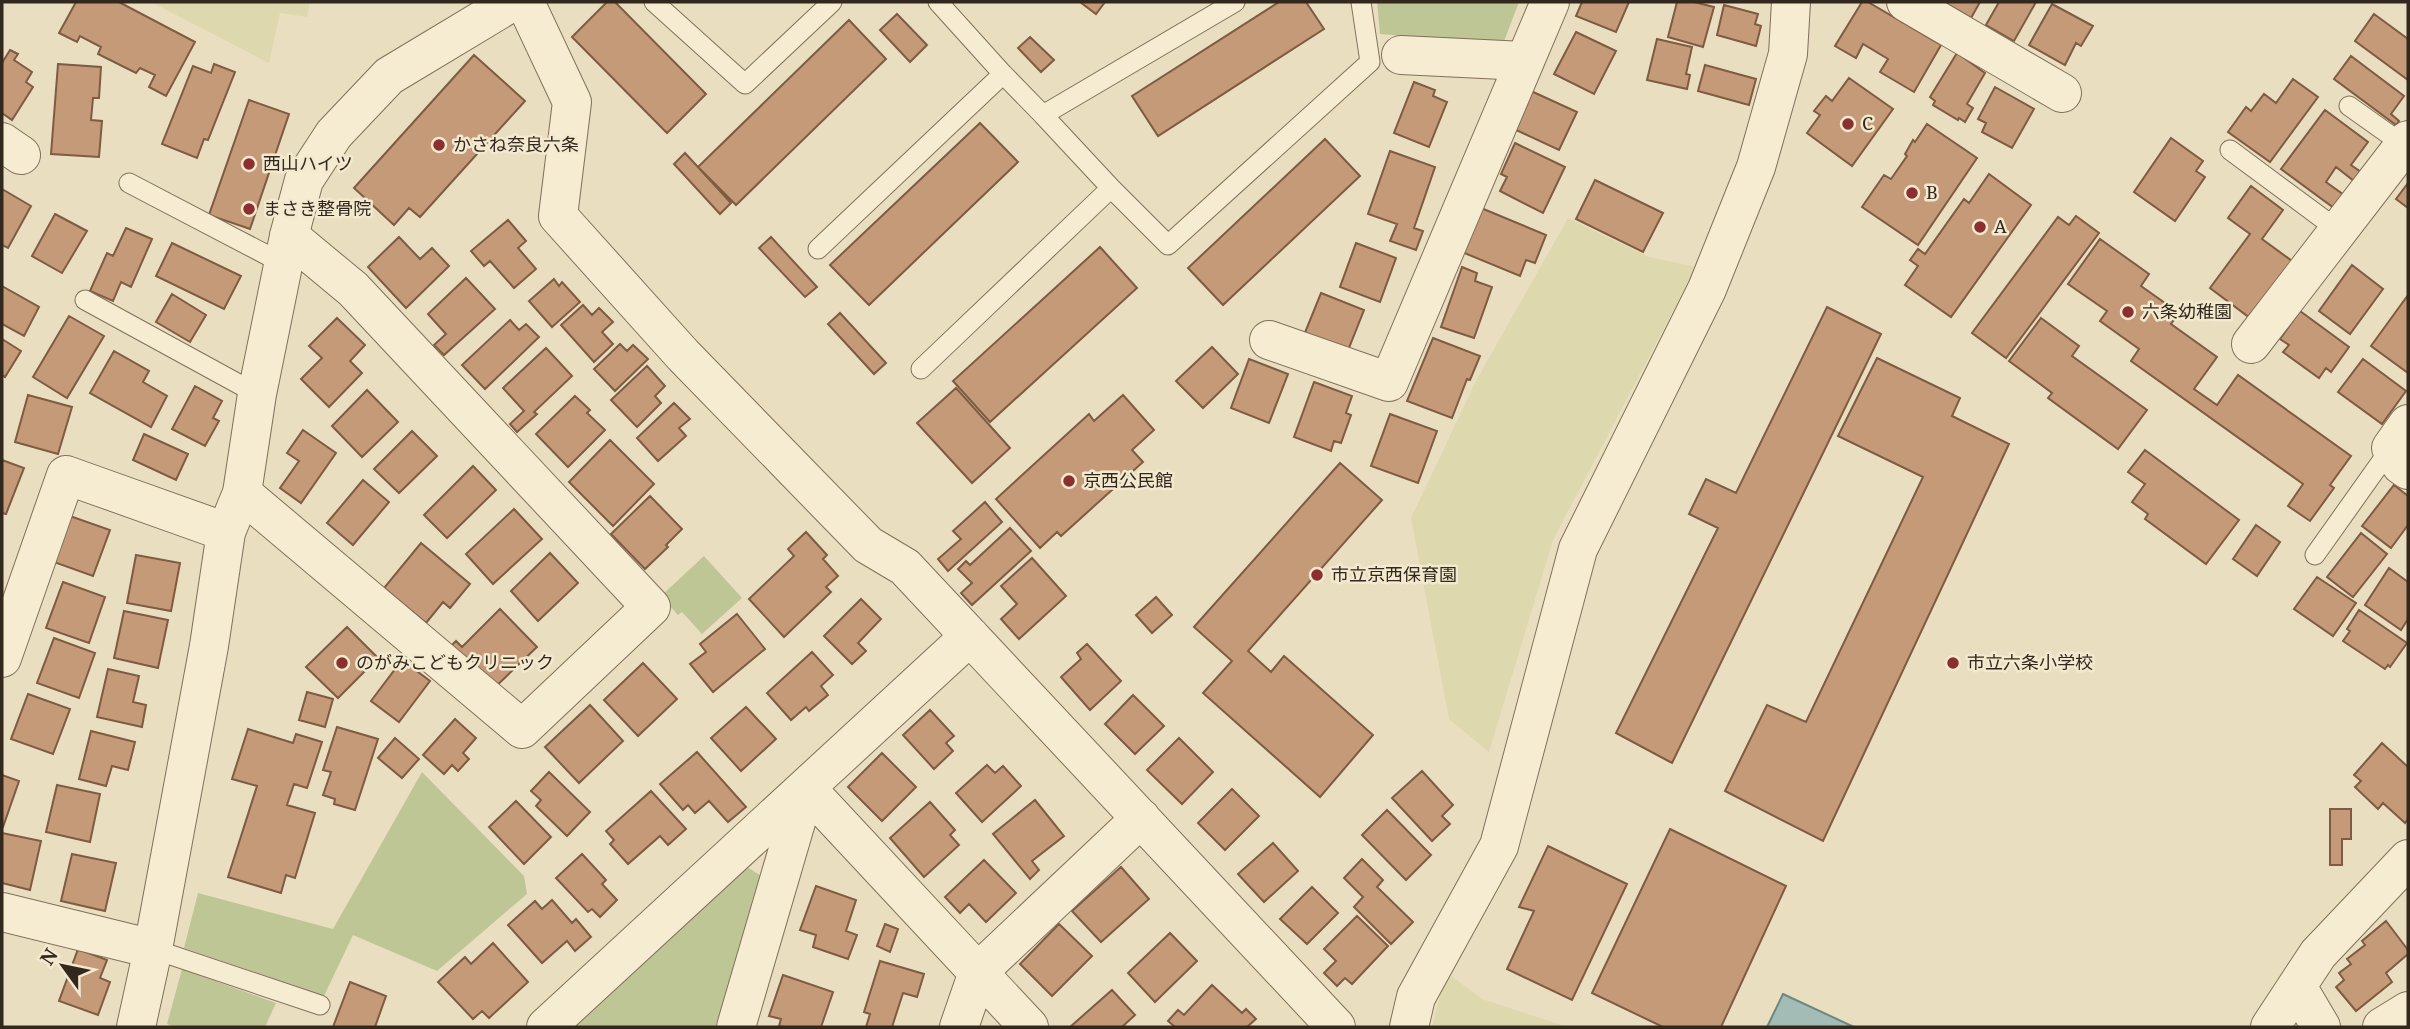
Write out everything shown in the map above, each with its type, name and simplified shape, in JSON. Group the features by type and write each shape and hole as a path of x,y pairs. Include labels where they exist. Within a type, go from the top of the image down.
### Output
{"street":[{"path":"135,1027 153,949 209,646 226,532 242,492 257,394 304,180 334,134 389,76 512,2"},
{"path":"525,2 572,102 558,216 683,355 868,545 905,567 1336,1027"},
{"path":"1269,340 1389,382 1550,2"},
{"path":"1409,1027 1416,997 1499,846 1578,550 1707,289 1756,167 1788,54 1791,2"},
{"path":"1906,2 2062,93"},
{"path":"1401,55 1524,61"},
{"path":"2250,344 2406,142"},
{"path":"242,492 522,729 651,607 353,289 287,250"},
{"path":"2,658 66,474 226,532"},
{"path":"546,1027 970,636"},
{"path":"806,788 1029,1027"},
{"path":"736,1027 806,788"},
{"path":"959,1027 978,972 1141,818"},
{"path":"2270,1027 2318,954 2408,859"},
{"path":"2,912 153,949"},
{"path":"2298,988 2321,1027"},
{"path":"2382,1027 2408,1011"}],"lane":[{"path":"654,2 745,84 832,2"},
{"path":"938,2 1003,74 1168,245 1370,62 1361,2"},
{"path":"1043,115 1235,2"},
{"path":"818,249 1003,74"},
{"path":"2349,106 2406,142"},
{"path":"2230,150 2338,230"},
{"path":"129,183 287,250"},
{"path":"921,369 1111,188"},
{"path":"85,300 257,394"},
{"path":"2315,555 2403,447"},
{"path":"153,949 320,1005"}],"shaded area":[{"path":"151,2 310,2 307,17 280,13 269,63"},
{"path":"1568,218 1649,257 1696,267 1553,540 1489,752 1449,719 1411,518 1476,381"},
{"path":"1449,974 1482,999 1568,1027 1432,1027 1440,995"}],"green space":[{"path":"1377,2 1519,2 1503,44 1380,34"},
{"path":"704,556 742,598 702,634 682,612 678,615 661,596"},
{"path":"422,772 524,876 527,894 437,971 353,935 324,996 184,948 198,893 333,929"},
{"path":"744,865 766,879 715,1027 575,1027"},
{"path":"182,969 276,1003 265,1027 175,1027 167,1024"}],"water":[{"path":"1783,994 1854,1027 1767,1027"}],"building":[{"path":"76,2 119,2 195,42 166,96 149,87 155,75 140,68 136,73 98,54 101,47 80,36 77,42 59,33"},
{"path":"607,2 615,2 706,94 667,133 572,37"},
{"path":"1080,2 1105,2 1096,14"},
{"path":"1279,2 1306,2 1324,29 1158,136 1132,96"},
{"path":"1582,2 1629,2 1616,32 1576,16"},
{"path":"1677,2 1694,2 1714,7 1703,47 1668,37"},
{"path":"1862,2 1868,2 1941,45 1914,92 1880,72 1888,59 1863,44 1856,58 1835,46"},
{"path":"1944,2 1980,2 1971,18"},
{"path":"1999,2 2036,2 2014,41 1986,25"},
{"path":"2052,4 2093,26 2081,46 2076,43 2065,65 2029,45"},
{"path":"1724,5 1758,14 1755,24 1761,26 1756,46 1717,35"},
{"path":"897,14 927,45 910,62 880,30"},
{"path":"2374,14 2408,39 2408,80 2355,41"},
{"path":"849,20 886,59 736,205 698,167"},
{"path":"1576,32 1616,51 1594,94 1554,74"},
{"path":"1030,37 1054,60 1041,72 1018,48"},
{"path":"1657,39 1692,47 1686,74 1690,75 1687,89 1647,80"},
{"path":"10,50 18,54 14,60 32,72 26,82 33,87 12,120 2,113 2,63"},
{"path":"1957,53 1985,73 1967,104 1973,108 1965,122 1933,105 1935,101 1930,97"},
{"name":"かさね奈良六条","path":"474,55 525,101 420,217 409,208 394,225 354,188"},
{"path":"2351,56 2404,96 2391,114 2399,121 2396,125 2334,79"},
{"path":"58,64 101,67 99,98 93,98 91,120 102,121 99,157 51,154"},
{"path":"214,64 235,72 208,140 204,139 197,158 162,144 193,66 211,73"},
{"path":"1705,65 1756,79 1749,105 1698,91"},
{"name":"C","path":"1849,78 1893,109 1852,166 1807,133 1820,115 1814,111 1826,96 1832,101"},
{"path":"2293,79 2318,97 2270,162 2228,132 2246,107 2251,111 2264,94 2276,103"},
{"path":"1414,82 1435,90 1433,96 1447,102 1429,147 1394,133"},
{"path":"1995,87 2034,109 2012,148 1982,132 1986,123 1978,119"},
{"path":"1531,91 1577,112 1559,150 1514,129"},
{"name":"西山ハイツ","path":"249,100 289,114 250,229 209,215"},
{"path":"2325,110 2368,142 2351,165 2361,172 2354,181 2336,167 2326,182 2344,195 2334,208 2281,169"},
{"path":"980,123 1018,162 869,305 830,265"},
{"name":"B","path":"1927,124 1977,158 1918,245 1862,207 1884,175 1891,179 1907,156 1905,154 1913,140 1915,142"},
{"path":"2171,138 2203,161 2196,171 2205,177 2175,221 2134,192"},
{"path":"1325,139 1360,176 1223,305 1188,268"},
{"path":"1515,143 1565,167 1543,213 1500,191 1507,177 1501,174"},
{"path":"1390,151 1435,167 1414,228 1423,231 1416,250 1390,241 1397,224 1368,214"},
{"path":"685,153 731,203 720,214 674,164"},
{"name":"A","path":"1989,174 2031,205 1951,317 1905,285 1918,266 1910,260 1918,249 1925,254 1964,199 1969,203"},
{"path":"1595,180 1663,213 1643,252 1576,219"},
{"path":"2408,183 2408,208 2396,199"},
{"path":"2251,186 2283,210 2262,239 2292,261 2250,318 2210,288 2250,234 2228,218"},
{"path":"2,189 31,206 8,248 2,245"},
{"path":"1481,208 1546,235 1535,263 1526,260 1520,276 1462,252"},
{"path":"55,214 87,231 62,273 32,256"},
{"path":"2076,216 2099,233 2006,358 1972,333 2058,217 2069,225"},
{"path":"508,220 526,241 518,248 536,269 514,288 490,261 484,266 471,251"},
{"path":"126,228 152,239 131,287 121,282 113,301 90,291 107,253 113,256"},
{"path":"399,237 420,259 432,248 449,266 406,308 368,267"},
{"path":"771,237 817,287 805,297 759,248"},
{"path":"2100,239 2149,274 2141,286 2179,313 2171,324 2217,357 2194,389 2217,405 2238,375 2351,456 2330,485 2334,488 2310,521 2288,506 2303,484 2131,361 2139,349 2100,321 2107,311 2068,284"},
{"path":"172,243 241,276 224,309 156,276"},
{"path":"1356,243 1396,258 1380,302 1340,287"},
{"path":"1100,247 1137,288 990,422 953,381"},
{"path":"2352,265 2383,289 2350,334 2319,311"},
{"path":"1462,267 1477,273 1475,281 1492,287 1474,338 1441,327"},
{"path":"466,278 495,309 444,355 434,345 446,334 428,314"},
{"path":"554,279 559,286 562,282 580,302 552,327 529,301"},
{"path":"2,286 39,307 24,336 2,324"},
{"path":"1321,293 1364,310 1347,353 1304,335"},
{"path":"172,294 206,315 190,342 156,322"},
{"path":"2408,295 2408,373 2371,346"},
{"path":"583,305 592,315 599,308 613,322 602,332 613,344 594,362 561,325"},
{"path":"1827,307 1881,334 1672,763 1616,733 1718,528 1689,514 1706,479 1736,493"},
{"path":"2300,311 2349,347 2331,372 2326,368 2319,378 2283,352 2289,345 2280,339"},
{"path":"840,313 886,363 874,374 828,324"},
{"path":"69,316 104,336 67,398 33,377"},
{"path":"337,318 365,345 350,361 362,373 329,407 301,379 322,358 309,346"},
{"path":"2041,318 2079,346 2072,356 2147,410 2118,449 2048,398 2052,393 2009,361"},
{"path":"510,320 519,330 526,324 539,337 485,389 462,365"},
{"path":"1433,338 1480,356 1470,380 1467,379 1452,418 1407,401"},
{"path":"2,339 21,351 5,377 2,375"},
{"path":"620,344 627,351 633,345 648,359 615,391 594,369"},
{"path":"1212,347 1238,374 1203,408 1176,381"},
{"path":"546,348 572,376 517,432 510,424 524,411 503,388"},
{"path":"114,351 149,371 143,382 167,396 151,427 90,393"},
{"path":"1877,358 1960,398 1952,416 2009,444 1823,841 1725,791 1767,705 1806,722 1923,477 1838,436"},
{"path":"1249,359 1288,374 1269,423 1231,408"},
{"path":"2363,359 2406,391 2382,424 2338,392"},
{"path":"647,366 665,386 655,396 661,403 637,427 611,400"},
{"path":"1314,382 1352,396 1346,413 1351,415 1341,443 1334,441 1331,451 1294,437"},
{"path":"195,386 222,401 213,418 219,421 205,446 172,429"},
{"path":"956,388 1010,448 972,483 917,423"},
{"path":"367,390 398,422 362,457 332,426"},
{"path":"28,395 72,407 58,454 15,442"},
{"name":"京西公民館","path":"1123,395 1154,430 1132,450 1143,462 1061,536 1057,532 1040,548 996,499 1089,414 1094,421"},
{"path":"575,396 590,410 587,413 605,430 568,467 536,434"},
{"path":"674,403 690,419 679,428 686,436 658,461 637,438"},
{"path":"1390,414 1437,431 1418,483 1371,466"},
{"path":"303,430 336,453 301,503 280,488 299,461 287,453"},
{"path":"412,431 437,456 399,493 374,469"},
{"path":"144,434 188,454 176,480 133,460"},
{"path":"610,440 654,484 613,526 569,482"},
{"path":"2145,450 2239,520 2206,564 2145,519 2148,514 2132,502 2145,484 2128,472"},
{"path":"2,460 24,468 6,514 2,513"},
{"path":"1340,463 1382,500 1248,651 1271,672 1284,656 1373,735 1320,797 1203,693 1232,661 1194,627"},
{"path":"473,466 496,490 447,538 424,515"},
{"path":"363,480 389,502 353,545 327,523"},
{"path":"2394,485 2408,496 2408,525 2391,548 2362,526"},
{"path":"650,496 682,529 645,569 611,534"},
{"path":"985,502 1002,522 948,571 938,559 961,539 953,531"},
{"path":"514,509 542,539 493,584 466,554"},
{"path":"67,515 110,530 93,576 51,561"},
{"path":"2256,525 2280,542 2257,576 2233,559"},
{"path":"1010,528 1031,551 972,605 961,593 972,583 958,569 966,561 970,565"},
{"path":"806,532 827,555 823,559 838,576 826,587 831,592 784,637 749,599 794,556 788,549"},
{"path":"2361,533 2387,554 2353,597 2327,577"},
{"path":"421,543 470,584 450,608 443,602 426,623 384,588"},
{"path":"550,553 578,583 538,621 511,591"},
{"path":"136,555 180,563 171,611 127,603"},
{"path":"1032,558 1066,596 1019,639 1001,619 1017,604 1001,586"},
{"path":"2389,568 2408,582 2408,619 2401,630 2365,605"},
{"path":"2317,577 2356,603 2333,636 2294,609"},
{"path":"63,582 105,597 89,643 46,628"},
{"path":"1156,597 1172,615 1152,633 1136,615"},
{"path":"861,599 881,619 858,643 866,651 852,664 824,636"},
{"path":"500,609 537,647 491,691 449,648 456,641 462,647"},
{"path":"2359,610 2407,643 2390,667 2388,665 2385,669 2343,641"},
{"path":"124,611 168,620 158,668 114,658"},
{"path":"737,614 765,649 713,692 690,664 706,652 700,644"},
{"name":"のがみこどもクリニック","path":"347,627 378,658 338,698 306,667"},
{"path":"54,638 95,653 79,698 37,683"},
{"path":"1087,644 1121,681 1090,710 1061,677 1081,659 1077,653"},
{"path":"812,652 833,675 821,686 828,695 809,711 806,707 791,720 767,693"},
{"path":"402,660 430,681 399,722 371,701"},
{"path":"643,663 677,699 638,736 604,700"},
{"path":"108,669 139,676 133,702 146,705 142,727 97,717"},
{"path":"307,692 333,699 325,727 299,720"},
{"path":"28,694 70,709 53,754 11,739"},
{"path":"1133,695 1164,726 1135,754 1105,724"},
{"path":"590,705 623,741 579,783 545,747"},
{"path":"746,707 776,739 741,771 711,738"},
{"path":"930,710 954,736 946,743 953,751 934,769 903,735"},
{"path":"455,719 476,738 463,753 469,759 458,771 452,765 444,774 423,755"},
{"path":"337,727 378,739 355,810 334,804 335,799 323,795 331,772 323,770"},
{"path":"248,729 293,743 296,734 322,742 307,788 294,784 287,805 315,813 295,878 286,875 281,893 228,877 257,786 232,779"},
{"path":"91,731 135,742 128,770 112,766 106,786 79,779"},
{"path":"395,738 419,759 402,778 378,758"},
{"path":"1179,738 1213,772 1182,804 1147,770"},
{"path":"2382,743 2408,767 2408,819 2405,823 2383,803 2378,809 2355,787 2361,781 2354,775"},
{"path":"697,752 746,807 728,822 709,801 695,813 688,805 683,810 660,784"},
{"path":"882,753 916,787 882,821 848,787"},
{"path":"987,765 995,773 1003,766 1021,786 982,822 956,793"},
{"path":"1422,771 1453,805 1442,816 1450,824 1432,841 1392,798"},
{"path":"549,772 590,812 567,836 536,806 541,800 531,791"},
{"path":"2,775 19,781 3,827 2,827"},
{"path":"57,785 100,794 90,842 46,832"},
{"path":"1232,789 1259,816 1225,850 1198,823"},
{"path":"651,791 686,829 668,845 660,836 628,864 610,844 614,840 606,831"},
{"path":"1035,800 1064,836 1032,861 1039,870 1030,879 993,834"},
{"path":"516,801 551,837 524,864 489,827"},
{"path":"930,802 955,830 950,835 959,845 924,877 890,838"},
{"path":"2330,809 2351,809 2351,839 2342,839 2342,865 2330,865"},
{"path":"1387,810 1431,855 1406,880 1362,835"},
{"path":"1670,829 1786,886 1721,1027 1663,1027 1592,993"},
{"path":"2,833 41,841 30,890 2,883"},
{"path":"1273,843 1298,871 1264,902 1238,874"},
{"path":"1548,846 1627,884 1572,1000 1507,969 1534,911 1519,907"},
{"path":"72,854 116,863 105,911 61,901"},
{"path":"582,854 606,880 602,884 617,900 600,917 592,909 588,912 556,878"},
{"path":"1362,859 1383,880 1377,887 1413,922 1391,944 1354,907 1363,897 1344,878"},
{"path":"984,860 1016,893 986,922 969,904 960,913 945,897"},
{"path":"1121,867 1149,899 1101,942 1072,911"},
{"path":"816,886 856,900 846,931 857,935 848,959 813,947 816,935 800,930"},
{"path":"1312,887 1338,913 1307,944 1280,919"},
{"path":"552,900 572,923 576,919 591,937 575,951 567,941 542,963 508,925 535,901 542,909"},
{"path":"1357,916 1388,946 1352,984 1345,978 1337,986 1324,973 1336,961 1324,949"},
{"path":"2386,921 2408,950 2408,954 2386,973 2392,982 2356,1011 2336,987 2344,980 2339,973 2351,964 2347,959 2365,945 2362,941"},
{"path":"885,924 898,929 890,952 877,946"},
{"path":"1059,924 1092,956 1052,996 1020,964"},
{"path":"1170,933 1197,961 1155,1002 1128,973"},
{"path":"493,943 528,982 489,1018 482,1011 473,1019 438,982 465,957 471,964"},
{"path":"78,949 107,960 100,978 110,982 98,1015 59,1001"},
{"path":"880,961 924,974 917,997 903,993 892,1027 866,1027 870,1014 864,1012"},
{"path":"783,975 833,992 821,1027 779,1026 781,1019 769,1016"},
{"path":"350,982 386,996 375,1027 333,1027"},
{"path":"1212,985 1242,1013 1246,1009 1256,1019 1247,1027 1175,1027 1168,1021 1178,1010 1184,1015"},
{"path":"1112,990 1135,1015 1122,1027 1070,1027"}],"place":[{"name":"C","path":"1848,124"},
{"name":"かさね奈良六条","path":"439,145"},
{"name":"西山ハイツ","path":"249,164"},
{"name":"B","path":"1912,193"},
{"name":"まさき整骨院","path":"249,209"},
{"name":"A","path":"1980,227"},
{"name":"六条幼稚園","path":"2128,312"},
{"name":"京西公民館","path":"1069,481"},
{"name":"市立京西保育園","path":"1317,575"},
{"name":"のがみこどもクリニック","path":"342,663"},
{"name":"市立六条小学校","path":"1953,663"}]}
